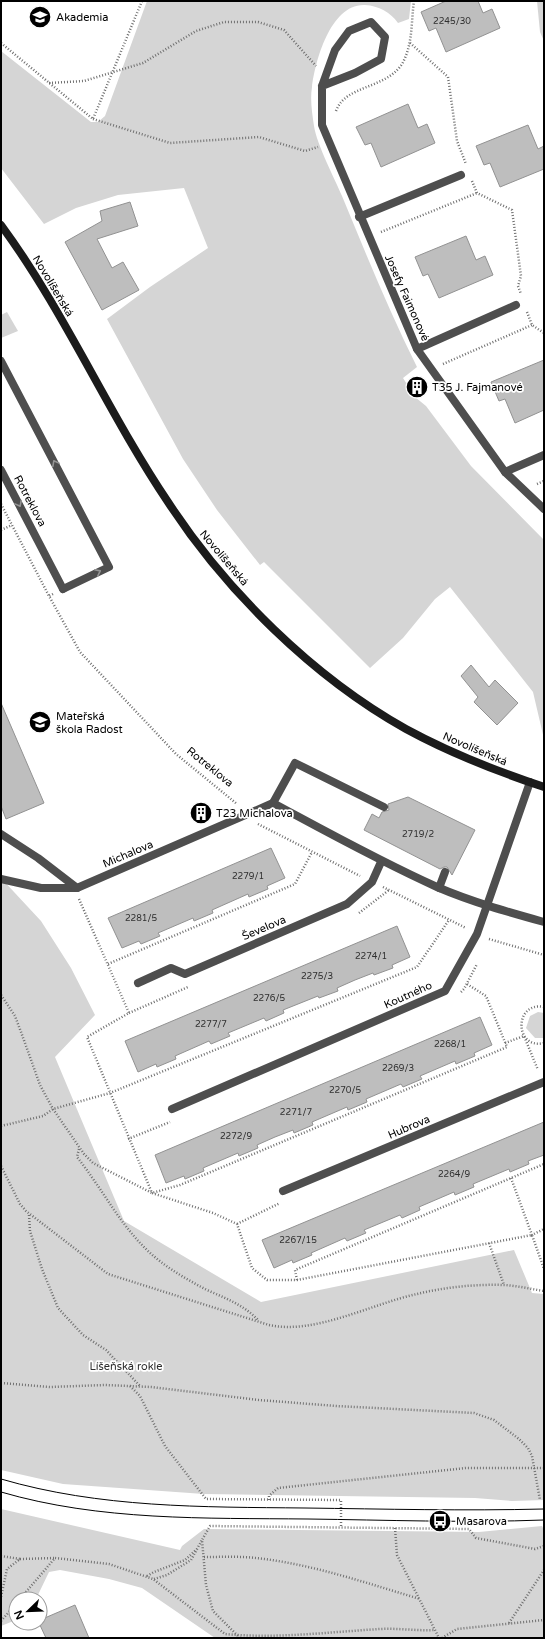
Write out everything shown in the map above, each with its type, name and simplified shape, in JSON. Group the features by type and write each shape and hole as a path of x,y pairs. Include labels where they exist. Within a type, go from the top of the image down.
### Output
{"street":[{"name":"Josefy Faimonové","path":"322,86 355,73 381,59 385,37 371,22 349,31 335,50 322,86 322,125 359,217 417,349 504,472 544,509"},
{"path":"359,217 464,172"},
{"name":"Novolíšeňská","path":"1,225 42,287 167,502 206,554 257,612 320,669 343,687 405,728 473,761 544,786"},
{"path":"417,349 516,306"},
{"path":"1,361 109,567 63,589"},
{"path":"504,472 544,455"},
{"name":"Rotreklova","path":"1,470 63,589"},
{"path":"384,807 295,763 273,803 381,862 439,888 487,906 544,922"},
{"name":"Koutného","path":"172,1109 445,990 477,934 530,782"},
{"name":"Michalova","path":"77,888 273,803"},
{"path":"1,834 38,858 77,888"},
{"name":"Ševelova","path":"138,983 171,968 185,974 347,904 372,882 381,862"},
{"path":"439,888 445,872"},
{"path":"1,879 41,888 77,888"},
{"name":"Hubrova","path":"283,1191 544,1082"}],"path":[{"path":"94,120 142,1"},
{"path":"335,113 338,106 348,96 385,80 402,64 410,43 414,1"},
{"path":"49,83 84,81 143,63 196,31 224,22 258,22 284,30 325,77"},
{"path":"1,43 94,120 170,143 259,137 305,151 330,144"},
{"path":"410,43 448,77 457,141 464,172"},
{"path":"471,178 477,193 512,210 521,276 518,286 523,299"},
{"path":"381,232 477,193"},
{"path":"372,211 384,239"},
{"path":"525,306 532,325 544,333"},
{"path":"443,364 532,325"},
{"path":"429,344 448,370"},
{"path":"517,466 541,487"},
{"path":"537,484 544,481"},
{"name":"Rotreklova","path":"1,504 80,652 176,754 248,813 258,824 477,934 544,956"},
{"path":"1,530 12,525"},
{"path":"49,596 63,589"},
{"path":"108,964 295,884 312,852"},
{"path":"77,888 77,896 130,1013 87,1037 152,1193"},
{"path":"1,1126 43,1116 53,1109 110,1093 417,967 449,920"},
{"path":"152,1193 180,1185 507,1047 486,996 467,984"},
{"path":"1,995 14,1016 40,1085 53,1109 79,1148 93,1163 152,1193 213,1213 237,1224 252,1268 266,1280 297,1280 532,1235 544,1229"},
{"path":"544,1007 536,1007 526,1013 521,1024 524,1036 544,1082"},
{"path":"505,1043 524,1036"},
{"path":"524,1036 534,1043 544,1043"},
{"path":"79,1148 77,1157 122,1222 142,1245 160,1262 181,1275 239,1305 259,1321"},
{"path":"297,1280 294,1270 544,1164"},
{"path":"1,1166 20,1204 29,1215 108,1274 223,1312 279,1327 300,1326 328,1320 416,1294 466,1286 504,1285 544,1291"},
{"path":"512,1178 544,1269"},
{"path":"29,1215 30,1231 42,1268 58,1308 83,1335 106,1350 140,1387"},
{"path":"489,1243 504,1285"},
{"path":"1,1383 50,1387 130,1386 336,1406 474,1413 494,1420 520,1439 532,1456 533,1469 540,1500"},
{"path":"130,1386 140,1396 165,1446 206,1499 341,1500 341,1527"},
{"path":"269,1500 269,1496 278,1488 466,1468 544,1468"},
{"path":"153,1579 167,1576 191,1560 210,1526 469,1529 476,1538 535,1549 544,1546"},
{"path":"395,1528 397,1555 435,1630 441,1638 457,1629 544,1620"},
{"path":"202,1540 206,1585 213,1612 240,1637"},
{"path":"147,1576 185,1560 198,1549"},
{"path":"1,1555 9,1558 20,1559 55,1558 109,1564 147,1576 225,1634 240,1637 293,1636 381,1629 435,1630"},
{"path":"204,1557 256,1558 302,1566 420,1599"},
{"path":"27,1591 55,1558"},
{"path":"1,1597 7,1569 20,1559"},
{"path":"509,1623 544,1570"},
{"path":"1,1621 8,1613"}],"green space":[{"path":"147,1 411,1 409,19 398,23 384,10 365,5 353,7 343,13 334,23 321,49 314,76 311,96 314,126 326,161 387,304 417,367 403,378 415,397 426,406 471,466 544,540 544,739 533,692 450,587 435,599 403,638 370,668 264,562 260,565 217,510 183,459 107,319 150,287 208,248 184,188 118,195 76,208 44,224 1,168 1,51 91,122 98,122 105,116"},
{"path":"537,1 544,1 544,41 540,32"},
{"path":"7,312 18,331 1,338 1,315"},
{"name":"Líšeňská rokle","path":"1,878 41,921 71,968 95,1015 55,1057 124,1221 261,1302 514,1250 532,1293 544,1294 544,1500 512,1501 475,1498 204,1494 63,1484 1,1470"},
{"path":"538,1012 544,1013 543,1038 535,1038 526,1028 530,1016"},
{"path":"1,1509 180,1550 182,1546 204,1529 479,1532 542,1526 544,1530 544,1638 215,1638 142,1588 109,1579 60,1570 49,1572 40,1591 8,1591 8,1623 1,1626"}],"building":[{"path":"446,1 478,1 483,13 492,9 500,28 446,52 436,28 429,31 421,12"},
{"path":"408,104 418,128 427,124 435,143 381,167 371,143 365,145 356,127"},
{"path":"528,125 538,149 544,146 544,169 500,187 490,163 484,165 476,146"},
{"path":"130,202 138,226 97,239 112,268 123,262 139,290 102,310 65,242 102,221 100,211"},
{"path":"466,236 476,260 485,256 493,275 439,298 428,274 423,276 415,257"},
{"path":"544,360 544,410 515,423 505,399 499,401 491,382"},
{"path":"471,665 489,687 495,680 518,703 497,725 474,702 478,697 461,676"},
{"path":"1,703 44,803 6,819 1,806"},
{"path":"408,797 475,830 452,875 447,867 440,869 364,830 372,814 379,818 382,812 389,810 388,804"},
{"path":"271,848 285,878 267,886 268,889 249,897 248,894 212,910 213,913 194,921 193,918 158,933 160,936 141,944 139,941 122,948 108,918"},
{"path":"397,926 410,957 392,965 393,968 374,975 373,973 355,980 337,988 338,991 319,998 318,996 283,1010 284,1013 266,1021 264,1018 228,1033 230,1036 211,1044 209,1041 175,1056 176,1059 157,1067 156,1064 138,1072 125,1041"},
{"path":"480,1017 492,1045 474,1053 475,1056 456,1064 455,1061 420,1076 422,1079 403,1087 401,1084 366,1099 367,1102 348,1110 347,1107 312,1122 313,1125 294,1133 293,1130 275,1137 257,1145 258,1148 239,1156 238,1153 203,1168 204,1171 185,1179 184,1176 166,1183 155,1155"},
{"path":"544,1122 544,1155 528,1161 529,1164 510,1172 509,1169 473,1184 474,1187 455,1195 454,1192 419,1207 420,1210 402,1218 400,1215 364,1230 366,1233 347,1241 345,1238 311,1253 312,1255 293,1263 292,1260 274,1268 262,1240"},
{"path":"75,1605 89,1638 46,1638 43,1631 48,1631 48,1617"}],"tram line":[{"path":"1,1479 38,1489 76,1496 152,1504 266,1508 454,1510 544,1509"},
{"path":"1,1492 76,1508 153,1516 192,1518 426,1521 544,1520"}],"place":[{"name":"Akademia","path":"40,17"},
{"name":"T35 J. Fajmanové","path":"417,387"},
{"name":"Mateřská škola Radost","path":"40,722"},
{"name":"T23 Michalova","path":"201,813"},
{"name":"Masarova","path":"440,1521"}]}
